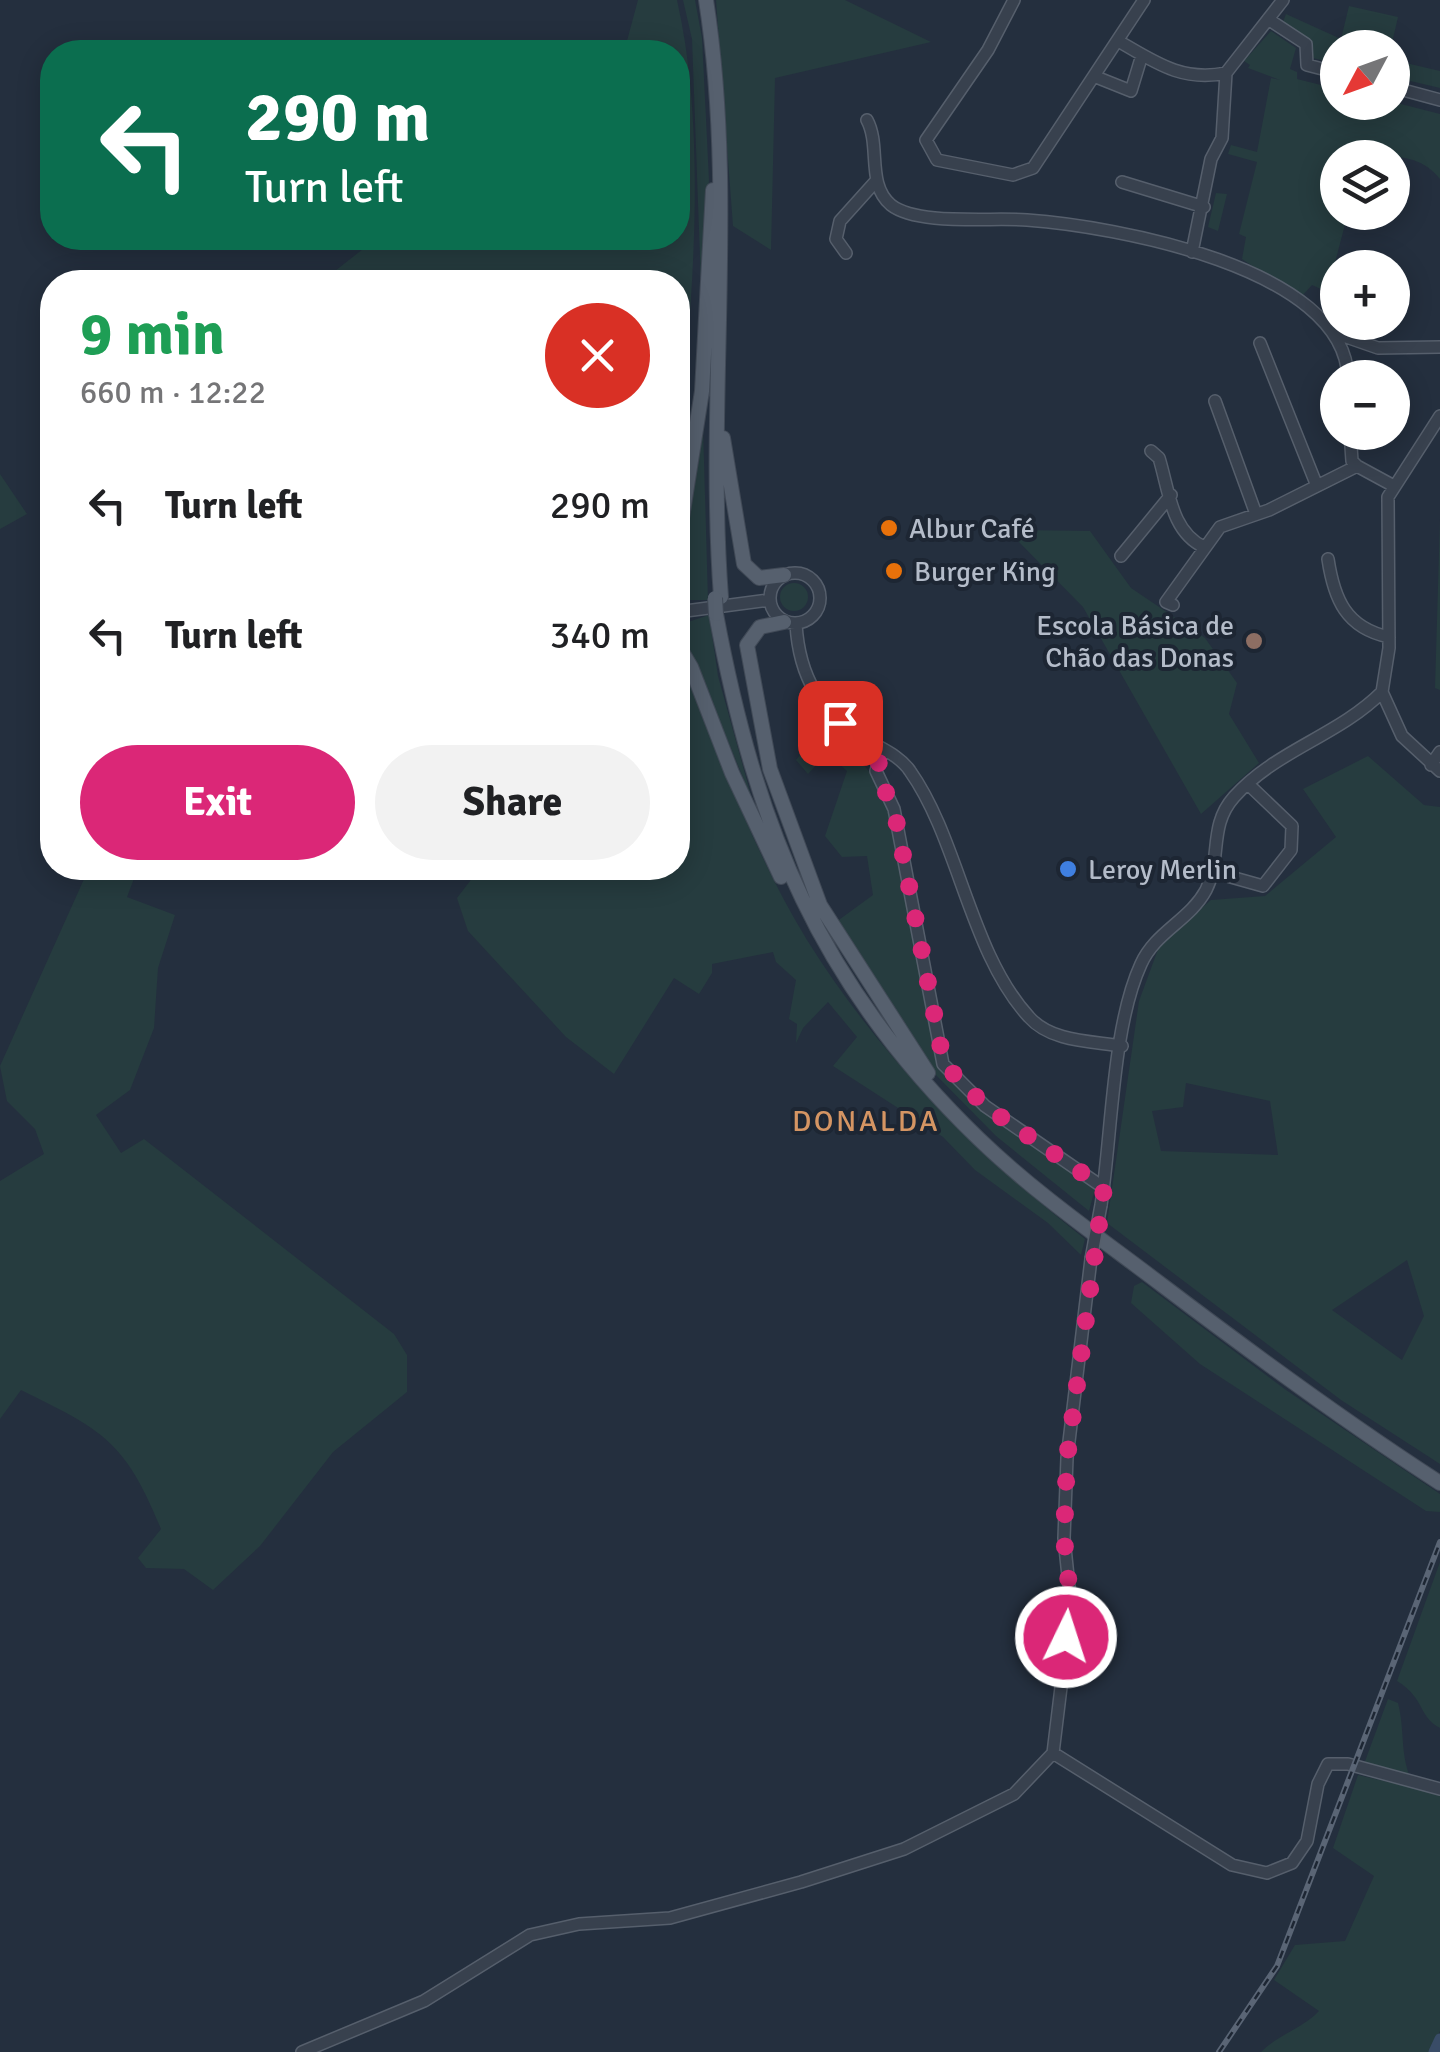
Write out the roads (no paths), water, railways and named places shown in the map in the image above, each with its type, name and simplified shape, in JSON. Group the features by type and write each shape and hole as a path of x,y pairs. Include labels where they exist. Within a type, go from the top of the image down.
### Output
{"main road":[{"path":"706,0 716,89 727,277 723,442 744,564 760,578 784,575"},
{"path":"690,468 702,392 719,140"},
{"path":"719,140 715,464 718,606 741,740 786,868 855,992 943,1103"},
{"path":"718,606 750,751 788,856 852,973 928,1074 994,1141 1081,1214 1298,1376 1440,1473"},
{"path":"790,623 760,627 747,645 770,769 820,905 928,1074"},
{"path":"690,664 753,820 814,936 873,1025 943,1103 1011,1168 1076,1220 1323,1406 1440,1482"}],"street":[{"path":"1014,0 998,34 926,140 937,160 1013,175 1033,168 1120,42 1138,2"},
{"path":"1192,252 1204,207 1210,158 1224,121 1226,74 1284,0"},
{"path":"1268,19 1306,44 1307,65 1320,68"},
{"path":"1120,42 1176,73 1202,78 1226,74"},
{"path":"1096,77 1130,90 1142,55"},
{"path":"1410,92 1440,100"},
{"path":"867,120 874,133 876,181 895,208 936,217 1026,220 1109,229 1216,255 1261,275 1320,323"},
{"path":"846,253 836,239 840,220 876,181"},
{"path":"1122,182 1204,207"},
{"path":"1355,340 1378,348 1440,348"},
{"path":"1260,343 1317,486"},
{"path":"1214,401 1256,514"},
{"path":"1440,416 1392,486 1389,637 1382,692 1402,736 1435,768 1440,752"},
{"path":"1351,450 1352,461 1357,466 1392,486"},
{"path":"1151,451 1159,458 1180,528 1188,540 1204,548"},
{"path":"1173,605 1166,602 1220,527 1357,466"},
{"path":"1121,556 1170,494"},
{"path":"1328,559 1334,593 1352,622 1389,637"},
{"path":"790,623 815,615 820,593 804,574 784,575 773,585 769,600 773,612 790,623 800,667 817,698 840,723 901,760 914,778 969,906 1030,1019 1056,1034 1122,1046"},
{"path":"690,610 769,600"},
{"path":"302,2052 424,2001 530,1936 579,1924 670,1918 904,1848 1014,1794 1053,1754 1071,1605 1064,1538 1067,1458 1090,1259 1104,1188 1122,1046 1139,968 1151,944 1194,907 1213,872 1220,816 1248,784 1277,759 1346,723 1382,692"},
{"path":"883,749 876,772 894,809 944,1064 985,1106 1104,1188"},
{"path":"1213,872 1263,886 1291,850 1292,826 1248,784"},
{"path":"1053,1754 1232,1865 1268,1873 1292,1863 1308,1841 1318,1784 1328,1764 1338,1762 1440,1789"}],"waterway":[{"path":"1434,2052 1440,2039"}],"railway":[{"path":"1219,2052 1277,1966 1440,1542"}],"place":[{"name":"Albur Café","path":"889,528"},
{"name":"Burger King","path":"894,571"},
{"name":"Escola Básica de Chão das Donas","path":"1254,641"},
{"name":"Leroy Merlin","path":"1068,869"}],"district":[{"name":"DONALDA","path":"866,1121"}]}
